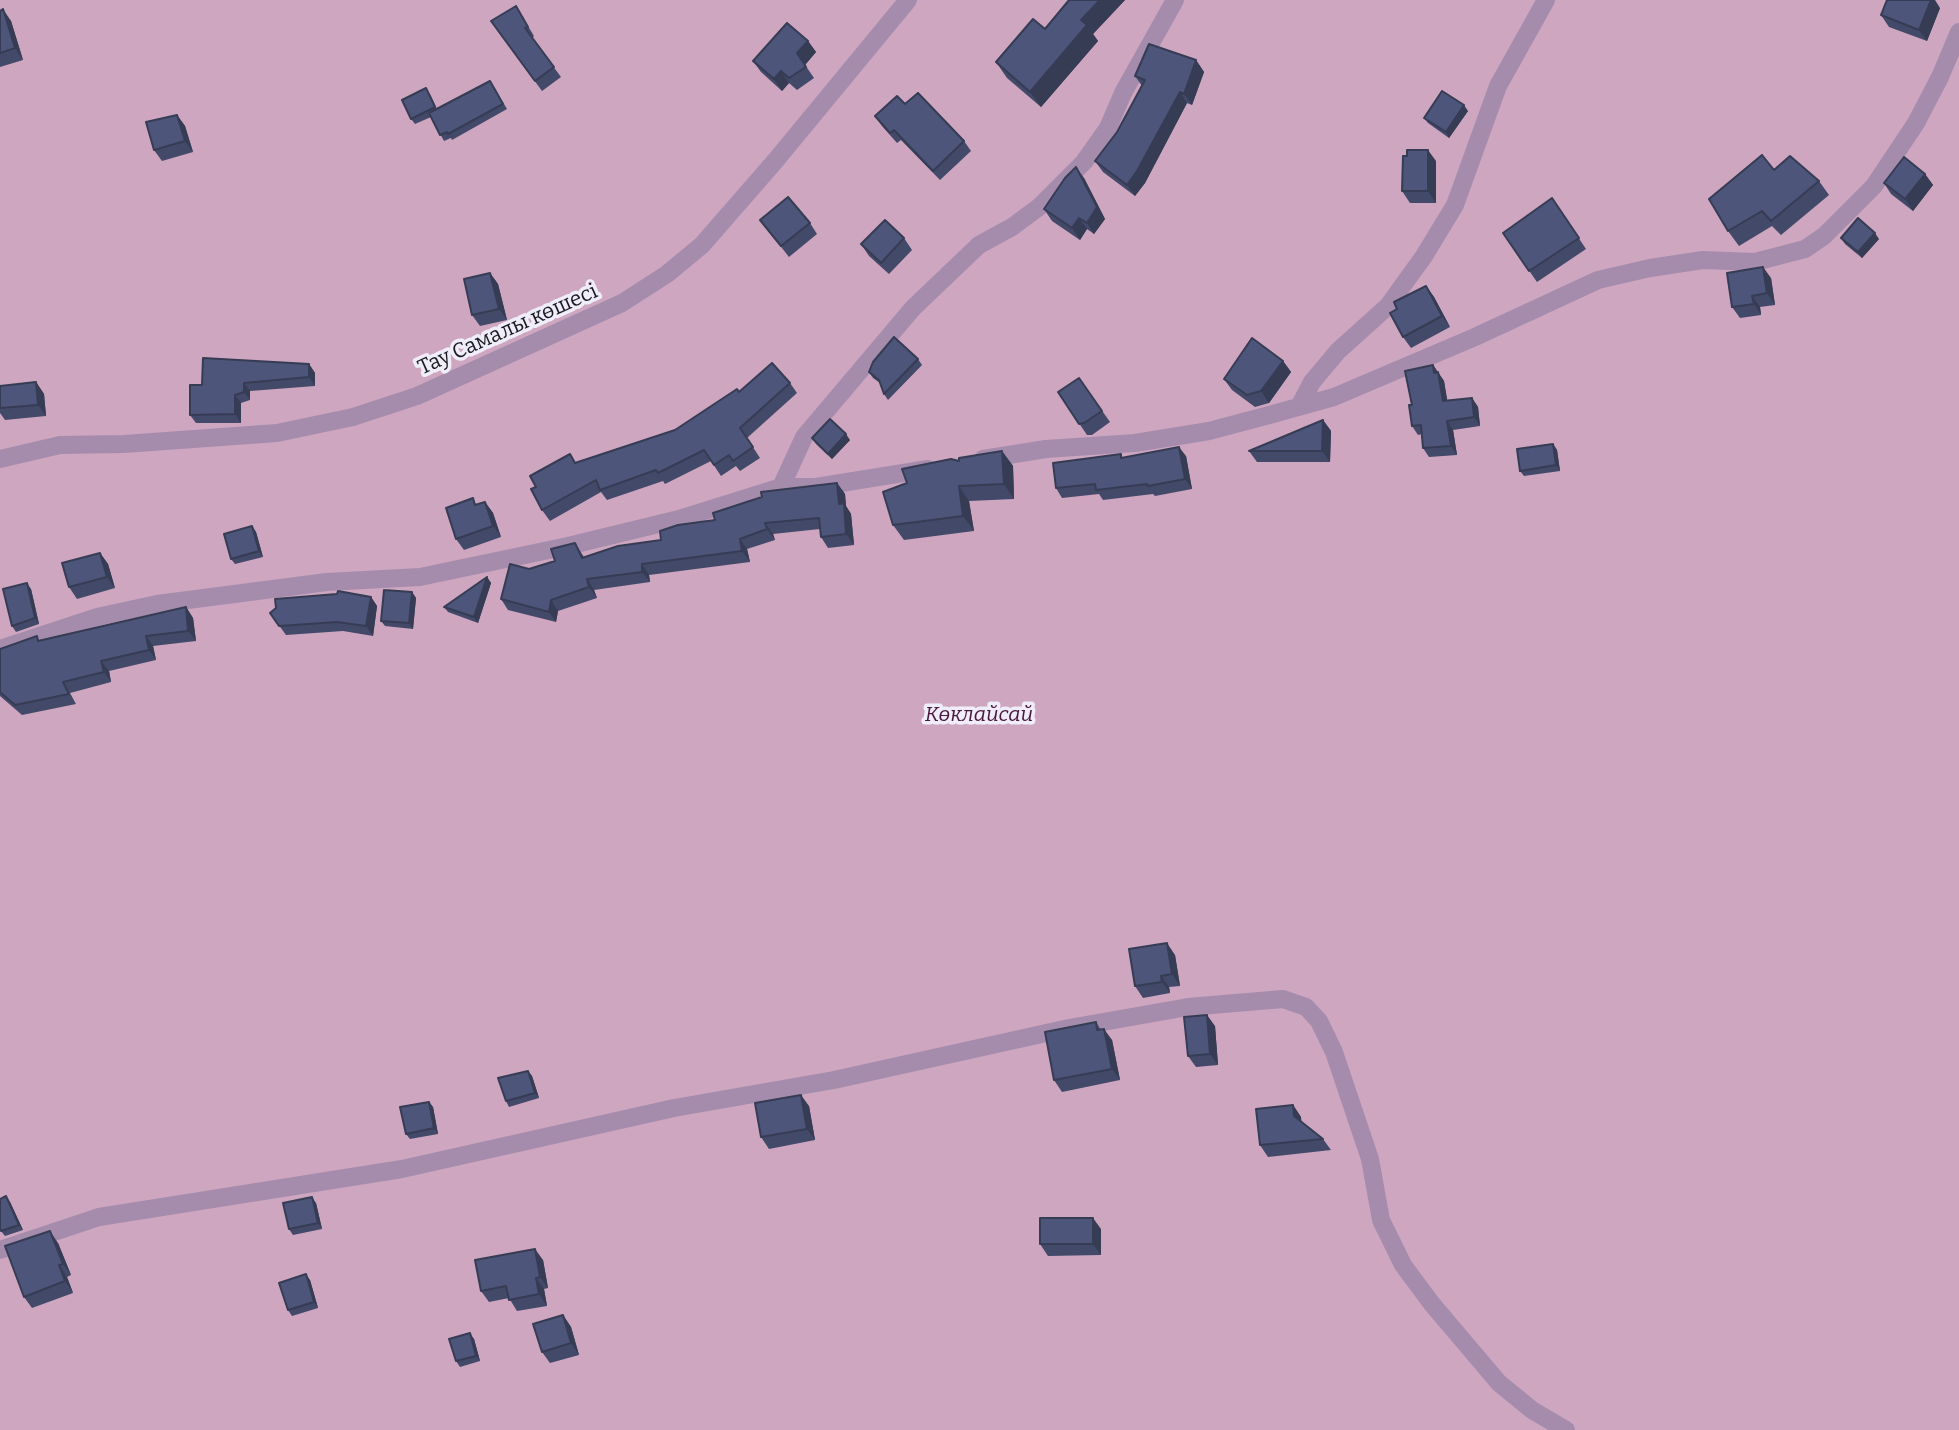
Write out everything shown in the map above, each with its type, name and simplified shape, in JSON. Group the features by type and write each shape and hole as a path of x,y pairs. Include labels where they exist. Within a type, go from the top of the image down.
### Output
{"street":[{"name":"Тау Самалы көшесі","path":"0,459 60,445 124,444 276,433 354,417 417,396 622,303 667,274 702,245 908,0"},
{"path":"781,487 804,437 913,308 979,245 1012,227 1039,207 1084,162 1108,128 1123,93 1175,0"},
{"path":"1299,407 1312,382 1338,351 1388,306 1424,256 1455,205 1498,86 1546,0"},
{"path":"0,649 97,617 157,604 313,584 420,577 495,563 679,519 781,487 816,487 1046,449 1135,443 1209,431 1334,397 1475,337 1598,280 1703,260 1755,262 1805,248 1824,236 1856,206 1889,165 1916,123 1959,32"},
{"path":"0,1250 99,1217 402,1169 674,1108 834,1080 1069,1028 1188,1007 1283,999 1306,1007 1318,1021 1334,1052 1370,1158 1381,1220 1403,1265 1432,1304 1499,1383 1532,1410 1566,1430"}],"green space":[{"name":"Көклайсай","path":"0,0 1959,0 1959,1430 0,1430"}],"building":[{"path":"1069,0 1100,0 1081,20 1087,25 1030,92 996,62 1033,19 1045,29"},
{"path":"1887,0 1931,0 1919,30 1881,15"},
{"path":"516,6 528,27 525,28 554,67 535,81 491,21"},
{"path":"3,9 15,48 0,53 0,11"},
{"path":"787,23 808,41 797,53 806,67 789,78 781,71 774,79 753,61"},
{"path":"1149,44 1196,60 1184,94 1180,92 1127,185 1095,161 1117,132 1145,80 1135,76"},
{"path":"490,81 503,104 448,134 447,132 440,135 429,113"},
{"path":"426,88 435,107 411,119 402,100"},
{"path":"1442,91 1464,105 1446,132 1424,118"},
{"path":"918,93 964,141 933,171 894,130 890,133 875,116 897,96 905,104"},
{"path":"177,115 185,141 154,150 146,122"},
{"path":"1407,150 1428,150 1428,191 1402,191 1403,156 1407,156"},
{"path":"1762,155 1774,170 1790,156 1819,181 1771,221 1762,211 1728,231 1709,199"},
{"path":"1904,157 1925,174 1905,199 1884,183"},
{"path":"1076,167 1097,207 1087,223 1079,218 1072,228 1044,209"},
{"path":"788,197 810,223 781,246 760,220"},
{"path":"1552,198 1579,238 1529,271 1503,233"},
{"path":"1858,218 1875,233 1858,252 1841,238"},
{"path":"885,220 904,238 881,263 861,244"},
{"path":"1763,267 1767,293 1752,296 1754,304 1732,307 1727,273"},
{"path":"490,273 499,309 472,315 464,279"},
{"path":"1426,286 1442,316 1403,337 1390,313 1397,309 1394,302"},
{"path":"894,337 918,359 884,394 879,380 869,372 873,362"},
{"path":"1252,338 1283,361 1261,391 1247,395 1224,379"},
{"path":"203,358 309,364 309,377 244,383 244,392 235,395 235,414 190,415 190,385 202,385"},
{"path":"772,363 790,383 740,428 753,447 733,461 729,455 714,465 704,450 658,473 656,470 600,490 596,480 542,510 531,489 536,487 530,476 570,454 575,463 675,430 737,389 739,392"},
{"path":"1433,365 1434,373 1438,372 1443,401 1472,398 1474,417 1447,421 1451,446 1423,448 1421,425 1412,426 1409,405 1412,405 1405,371"},
{"path":"1079,378 1102,411 1079,424 1058,392"},
{"path":"36,382 38,405 0,408 0,386"},
{"path":"830,419 846,434 828,454 812,438"},
{"path":"1323,420 1322,451 1249,451"},
{"path":"1553,444 1556,465 1520,471 1517,449"},
{"path":"1179,447 1185,479 1148,486 1096,490 1095,484 1056,488 1053,463 1121,454 1121,458"},
{"path":"1002,451 1004,484 959,486 963,516 893,525 883,492 907,483 902,469 951,459 959,461 959,458"},
{"path":"837,483 839,504 844,503 846,534 821,537 819,518 765,523 767,529 740,539 742,551 642,564 642,572 587,579 589,587 551,600 549,612 501,599 510,564 529,569 555,561 551,549 575,543 582,558 618,546 661,540 660,531 678,525 715,520 713,513 762,497 761,492"},
{"path":"473,498 475,505 485,502 493,526 456,539 446,508"},
{"path":"252,526 259,551 231,559 224,534"},
{"path":"100,553 107,577 69,587 62,563"},
{"path":"487,577 474,617 444,607"},
{"path":"27,583 35,618 12,626 3,589"},
{"path":"384,590 412,592 409,623 381,621"},
{"path":"338,591 371,597 366,626 337,622 279,626 270,613 276,608 275,599 337,594"},
{"path":"186,607 188,631 146,636 149,650 101,661 104,672 63,682 69,694 15,705 0,692 0,649 37,636 38,641"},
{"path":"1167,943 1172,974 1161,976 1162,982 1135,986 1129,949"},
{"path":"1207,1015 1210,1054 1188,1056 1184,1017"},
{"path":"1096,1022 1097,1030 1104,1029 1112,1069 1054,1080 1045,1032"},
{"path":"528,1071 535,1093 506,1101 498,1078"},
{"path":"801,1095 807,1129 761,1137 755,1103"},
{"path":"429,1102 434,1128 406,1134 400,1107"},
{"path":"1293,1105 1294,1116 1323,1139 1260,1145 1256,1109"},
{"path":"6,1196 19,1225 1,1231 0,1199"},
{"path":"312,1197 318,1223 289,1229 283,1203"},
{"path":"1040,1218 1093,1218 1093,1244 1040,1244"},
{"path":"50,1231 63,1264 59,1265 65,1281 24,1297 5,1246"},
{"path":"535,1249 540,1277 536,1278 539,1294 509,1300 506,1286 481,1291 475,1260"},
{"path":"306,1274 314,1302 288,1310 279,1283"},
{"path":"563,1315 571,1343 542,1352 533,1324"},
{"path":"470,1333 476,1356 456,1361 449,1339"}]}
